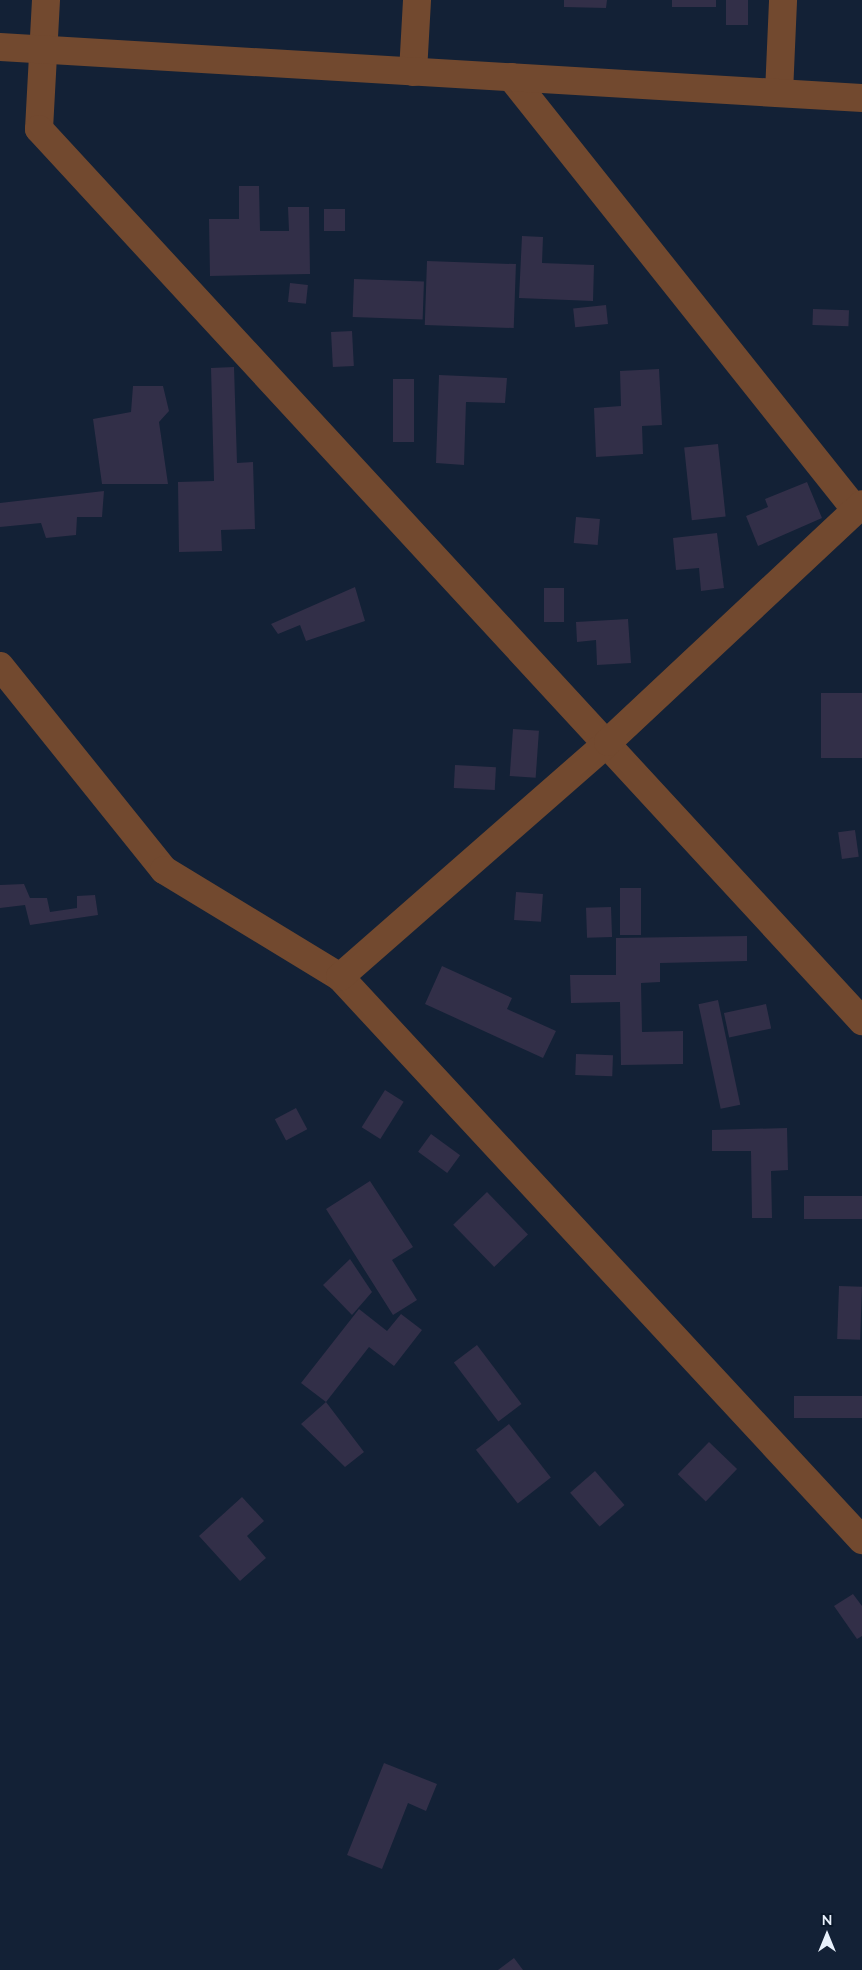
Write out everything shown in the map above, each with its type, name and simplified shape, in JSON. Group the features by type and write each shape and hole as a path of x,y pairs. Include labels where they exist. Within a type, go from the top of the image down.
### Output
{"street":[{"path":"46,0 42,50 40,129 608,742 862,1021"},
{"path":"413,72 417,0"},
{"path":"779,93 782,0"},
{"path":"0,47 862,98"},
{"path":"340,977 608,742 858,507 511,77"},
{"path":"0,666 164,870 340,977 862,1540"}],"building":[{"path":"564,0 607,0 606,8 564,7"},
{"path":"672,0 716,0 716,7 672,7"},
{"path":"726,0 748,0 748,25 726,25"},
{"path":"239,186 259,186 260,231 289,231 288,207 309,207 310,274 210,276 209,219 239,219"},
{"path":"324,209 345,209 345,231 324,231"},
{"path":"522,236 543,237 542,263 594,265 593,301 519,298"},
{"path":"427,261 516,264 514,328 425,325"},
{"path":"354,279 424,281 423,319 353,317"},
{"path":"290,283 308,285 306,304 288,302"},
{"path":"606,305 608,324 575,327 573,308"},
{"path":"813,309 849,310 848,326 812,325"},
{"path":"352,331 354,366 333,367 331,332"},
{"path":"234,367 237,463 253,462 255,529 221,530 222,551 179,552 178,482 214,481 211,368"},
{"path":"659,369 662,425 642,426 643,454 596,457 594,408 621,406 620,371"},
{"path":"439,375 507,378 505,403 466,402 464,465 436,463"},
{"path":"393,379 414,379 414,442 393,442"},
{"path":"133,386 163,386 169,411 159,422 168,484 102,484 93,419 131,412"},
{"path":"718,444 726,517 692,520 684,448"},
{"path":"807,482 822,518 758,546 746,516 768,507 765,499"},
{"path":"104,491 102,517 77,517 76,535 46,538 41,523 0,527 0,503"},
{"path":"576,517 600,519 598,545 574,543"},
{"path":"717,533 724,588 701,591 699,568 676,570 673,538"},
{"path":"355,587 365,621 306,641 300,625 278,634 271,624"},
{"path":"544,588 564,588 564,622 544,622"},
{"path":"628,619 631,663 597,665 596,640 577,642 576,622"},
{"path":"821,693 862,693 862,758 821,758"},
{"path":"513,729 539,731 536,778 510,776"},
{"path":"455,765 496,767 495,790 454,788"},
{"path":"855,830 859,857 842,859 838,832"},
{"path":"24,884 30,898 47,898 50,912 77,908 77,896 95,895 98,915 30,925 25,905 0,908 0,885"},
{"path":"620,888 641,888 641,935 620,935"},
{"path":"516,892 543,894 541,922 514,920"},
{"path":"611,907 612,937 587,938 586,908"},
{"path":"747,936 747,961 660,963 660,982 641,983 642,1032 683,1031 683,1064 621,1065 620,1002 571,1003 570,975 616,975 616,938"},
{"path":"442,966 512,998 507,1009 556,1031 543,1058 425,1004"},
{"path":"718,1000 740,1105 721,1109 698,1004"},
{"path":"766,1004 771,1028 729,1037 724,1013"},
{"path":"576,1054 613,1055 612,1076 575,1075"},
{"path":"385,1090 404,1102 380,1139 362,1127"},
{"path":"296,1108 307,1129 286,1140 275,1119"},
{"path":"787,1128 788,1170 771,1171 772,1218 752,1218 751,1151 712,1151 712,1130"},
{"path":"431,1134 460,1155 447,1173 418,1152"},
{"path":"370,1181 413,1247 392,1260 417,1300 393,1315 326,1209"},
{"path":"487,1192 528,1234 494,1267 453,1225"},
{"path":"804,1196 862,1196 862,1219 804,1219"},
{"path":"350,1259 372,1292 352,1315 323,1285"},
{"path":"839,1286 862,1287 860,1340 837,1339"},
{"path":"359,1309 387,1331 401,1314 422,1330 394,1366 369,1347 326,1402 301,1383"},
{"path":"477,1345 522,1404 498,1422 454,1362"},
{"path":"794,1396 862,1396 862,1418 794,1418"},
{"path":"326,1402 364,1452 345,1467 301,1424"},
{"path":"509,1424 551,1478 518,1503 476,1450"},
{"path":"709,1442 737,1469 706,1501 678,1474"},
{"path":"595,1471 625,1505 600,1527 570,1493"},
{"path":"242,1497 264,1521 247,1536 266,1558 240,1581 199,1536"},
{"path":"853,1594 862,1606 862,1636 857,1639 834,1606"},
{"path":"384,1763 437,1784 426,1811 408,1803 382,1869 347,1855"},
{"path":"514,1958 523,1970 498,1970"}]}
